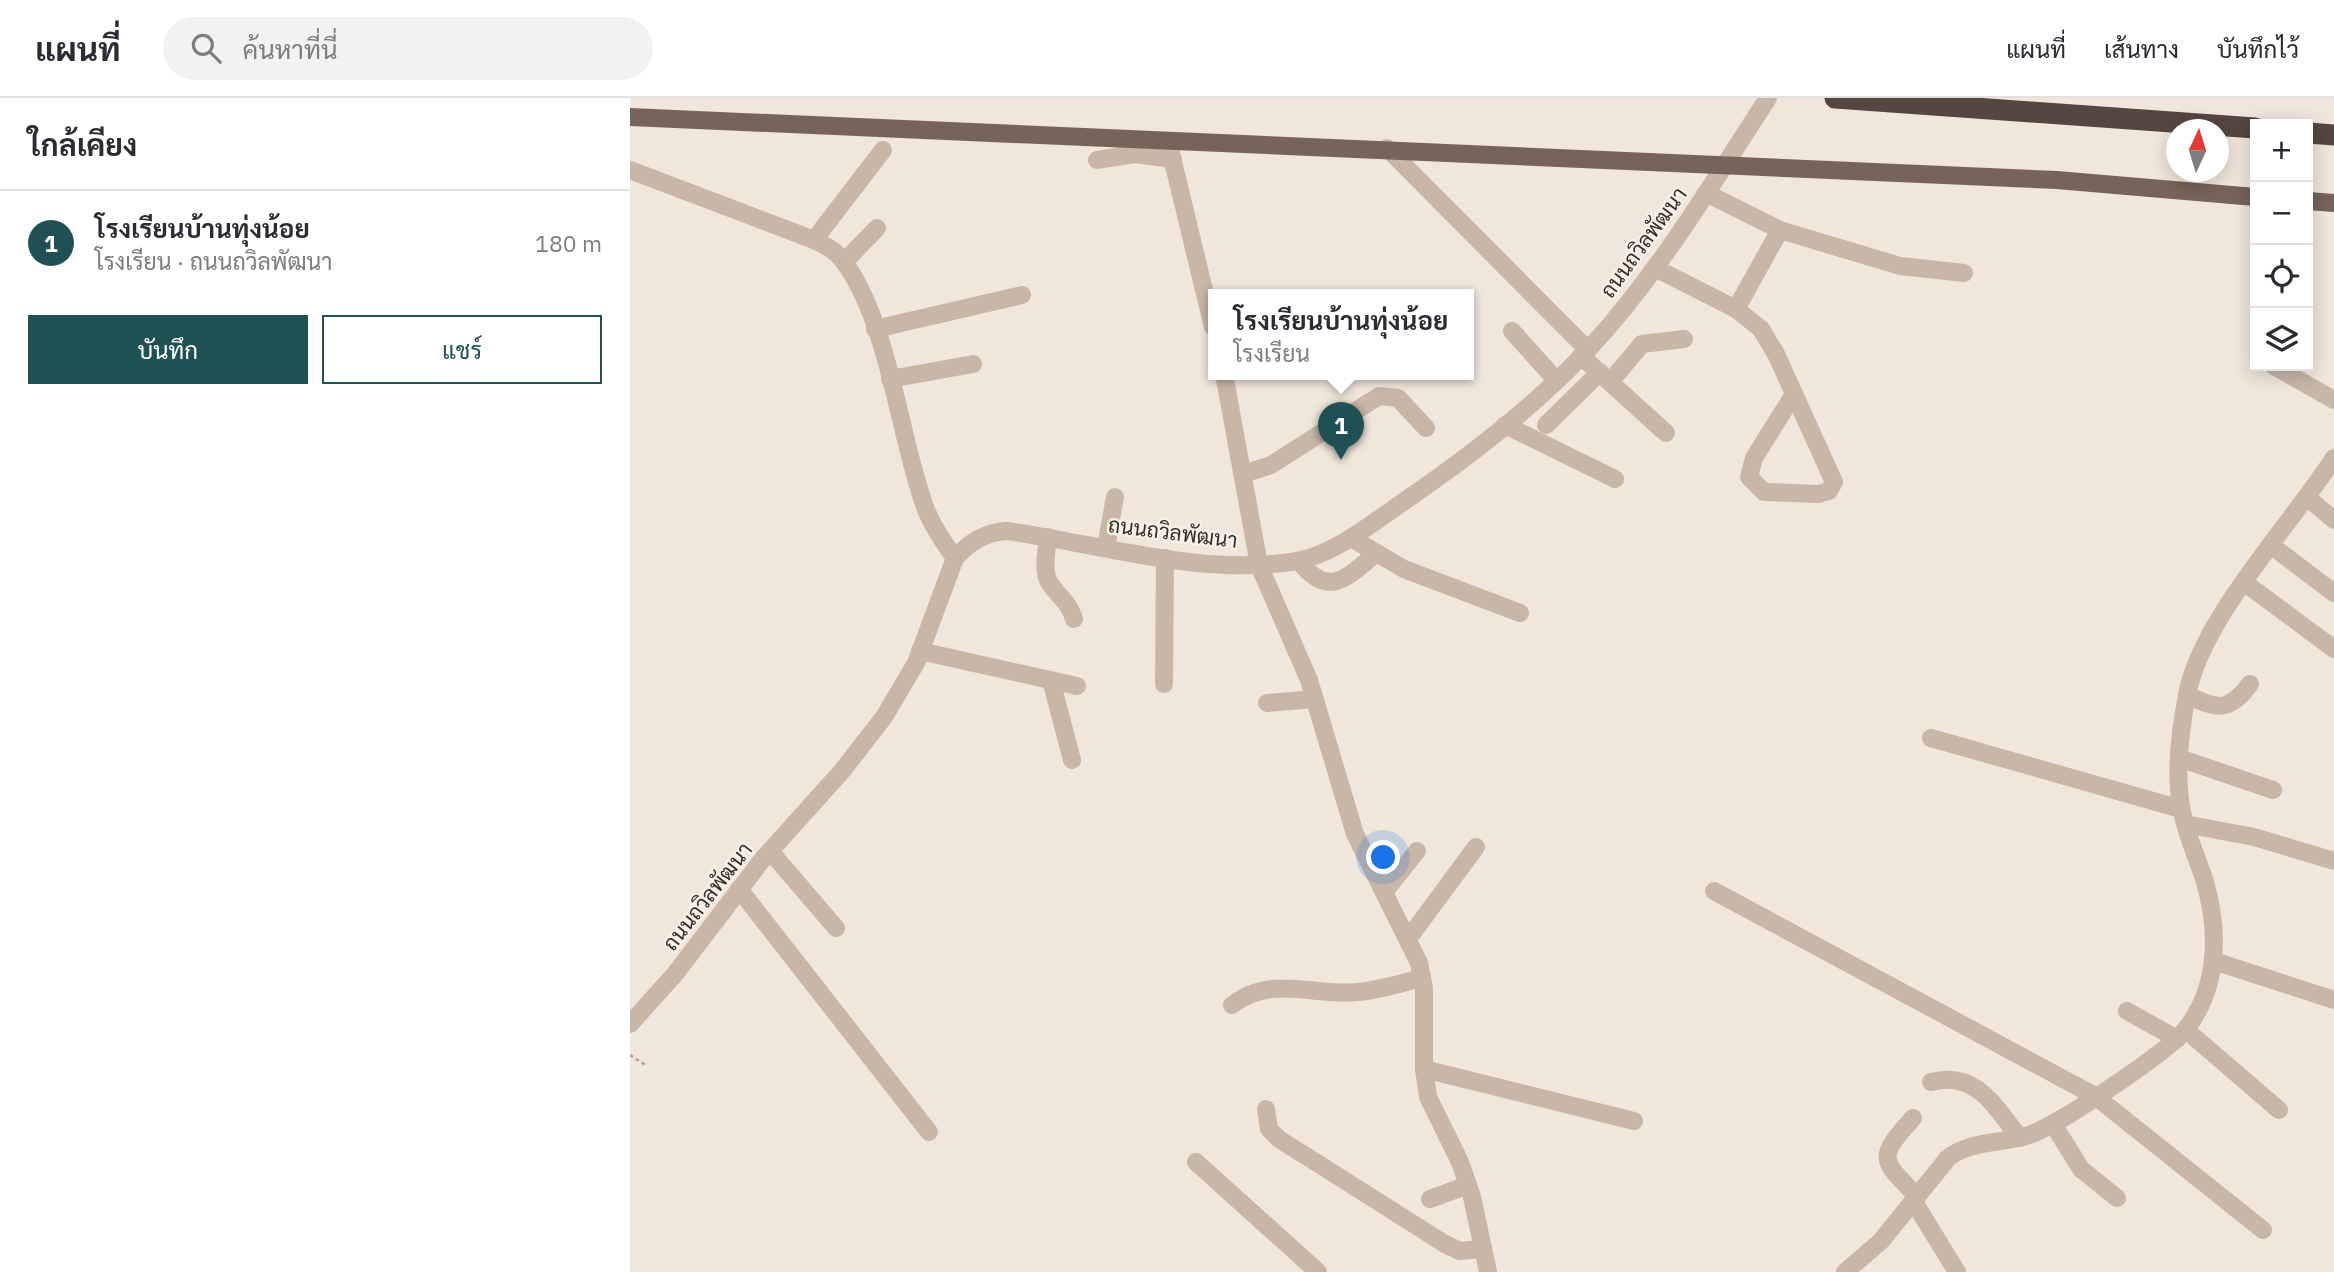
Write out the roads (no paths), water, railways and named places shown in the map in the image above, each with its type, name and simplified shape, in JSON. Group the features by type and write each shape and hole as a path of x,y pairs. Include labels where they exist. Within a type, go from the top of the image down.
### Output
{"highway":[{"path":"1835,98 2250,128"},
{"path":"2313,133 2334,135"}],"main road":[{"path":"630,117 1387,148 2057,180 2250,197"},
{"path":"2313,201 2334,203"}],"street":[{"name":"ถนนถวิลพัฒนา","path":"630,1024 675,974 739,889 842,771 884,717 920,651 955,558 968,545 995,532 1048,537 1165,558 1259,565 1299,561 1351,538 1436,479 1504,425 1556,380 1610,325 1655,268 1768,98"},
{"path":"1168,141 1208,306"},
{"path":"1387,148 1605,377 1666,433"},
{"path":"814,240 883,150"},
{"path":"1097,160 1135,153 1173,159"},
{"path":"630,170 814,240 840,256 856,283 875,329 926,509 938,536 955,558"},
{"path":"1706,193 1780,230 1900,266 1964,273"},
{"path":"844,262 877,228"},
{"path":"1736,309 1780,230"},
{"path":"1655,268 1736,309 1761,329 1794,394 1834,482 1829,491 1819,494 1764,492 1749,477 1754,457 1794,394"},
{"path":"875,329 1022,295"},
{"path":"1512,331 1556,380"},
{"path":"1546,425 1642,344 1684,339"},
{"path":"890,379 973,364"},
{"path":"2283,371 2334,400"},
{"path":"1225,380 1259,565 1315,699 1343,800 1356,834 1408,939 1422,978 1425,1007 1424,1069 1434,1113 1460,1162 1468,1185 1489,1272"},
{"path":"1243,474 1272,465 1379,396 1398,398 1426,428"},
{"path":"1504,425 1615,479"},
{"path":"1845,1272 1881,1241 1948,1158 1958,1150 2020,1138 2053,1124 2181,1034 2206,993 2214,961 2211,910 2183,816 2179,758 2187,695 2198,656 2220,617 2308,498 2334,458"},
{"path":"1106,547 1115,497"},
{"path":"2308,498 2334,520"},
{"path":"1048,537 1046,564 1049,582 1070,605 1074,619"},
{"path":"1351,538 1404,569 1520,613"},
{"path":"2272,546 2334,593"},
{"path":"1299,561 1318,580 1334,582 1346,579 1375,554"},
{"path":"1164,684 1165,558"},
{"path":"2245,583 2334,649"},
{"path":"920,651 1077,686"},
{"path":"1051,680 1072,760"},
{"path":"2187,695 2221,706 2238,701 2250,684"},
{"path":"1267,704 1315,699"},
{"path":"1931,738 2334,861"},
{"path":"2179,758 2273,790"},
{"path":"1408,939 1476,847"},
{"path":"1385,891 1416,850"},
{"path":"770,851 836,928"},
{"path":"739,889 929,1132"},
{"path":"1714,891 2095,1096 2263,1230"},
{"path":"2214,961 2334,1000"},
{"path":"1232,1005 1254,991 1285,987 1356,992 1422,978"},
{"path":"2127,1011 2181,1034 2279,1110"},
{"path":"1424,1069 1634,1121"},
{"path":"1931,1082 1947,1078 1968,1082 1986,1097 2020,1138"},
{"path":"1266,1110 1269,1129 1279,1139 1460,1251 1483,1249"},
{"path":"1913,1118 1889,1145 1886,1154 1894,1173 1916,1199 1957,1272"},
{"path":"2053,1124 2081,1169 2117,1198"},
{"path":"1196,1161 1318,1272"},
{"path":"1430,1199 1468,1185"}],"place":[{"name":"โรงเรียนบ้านทุ่งน้อย","path":"1341,460"}]}
